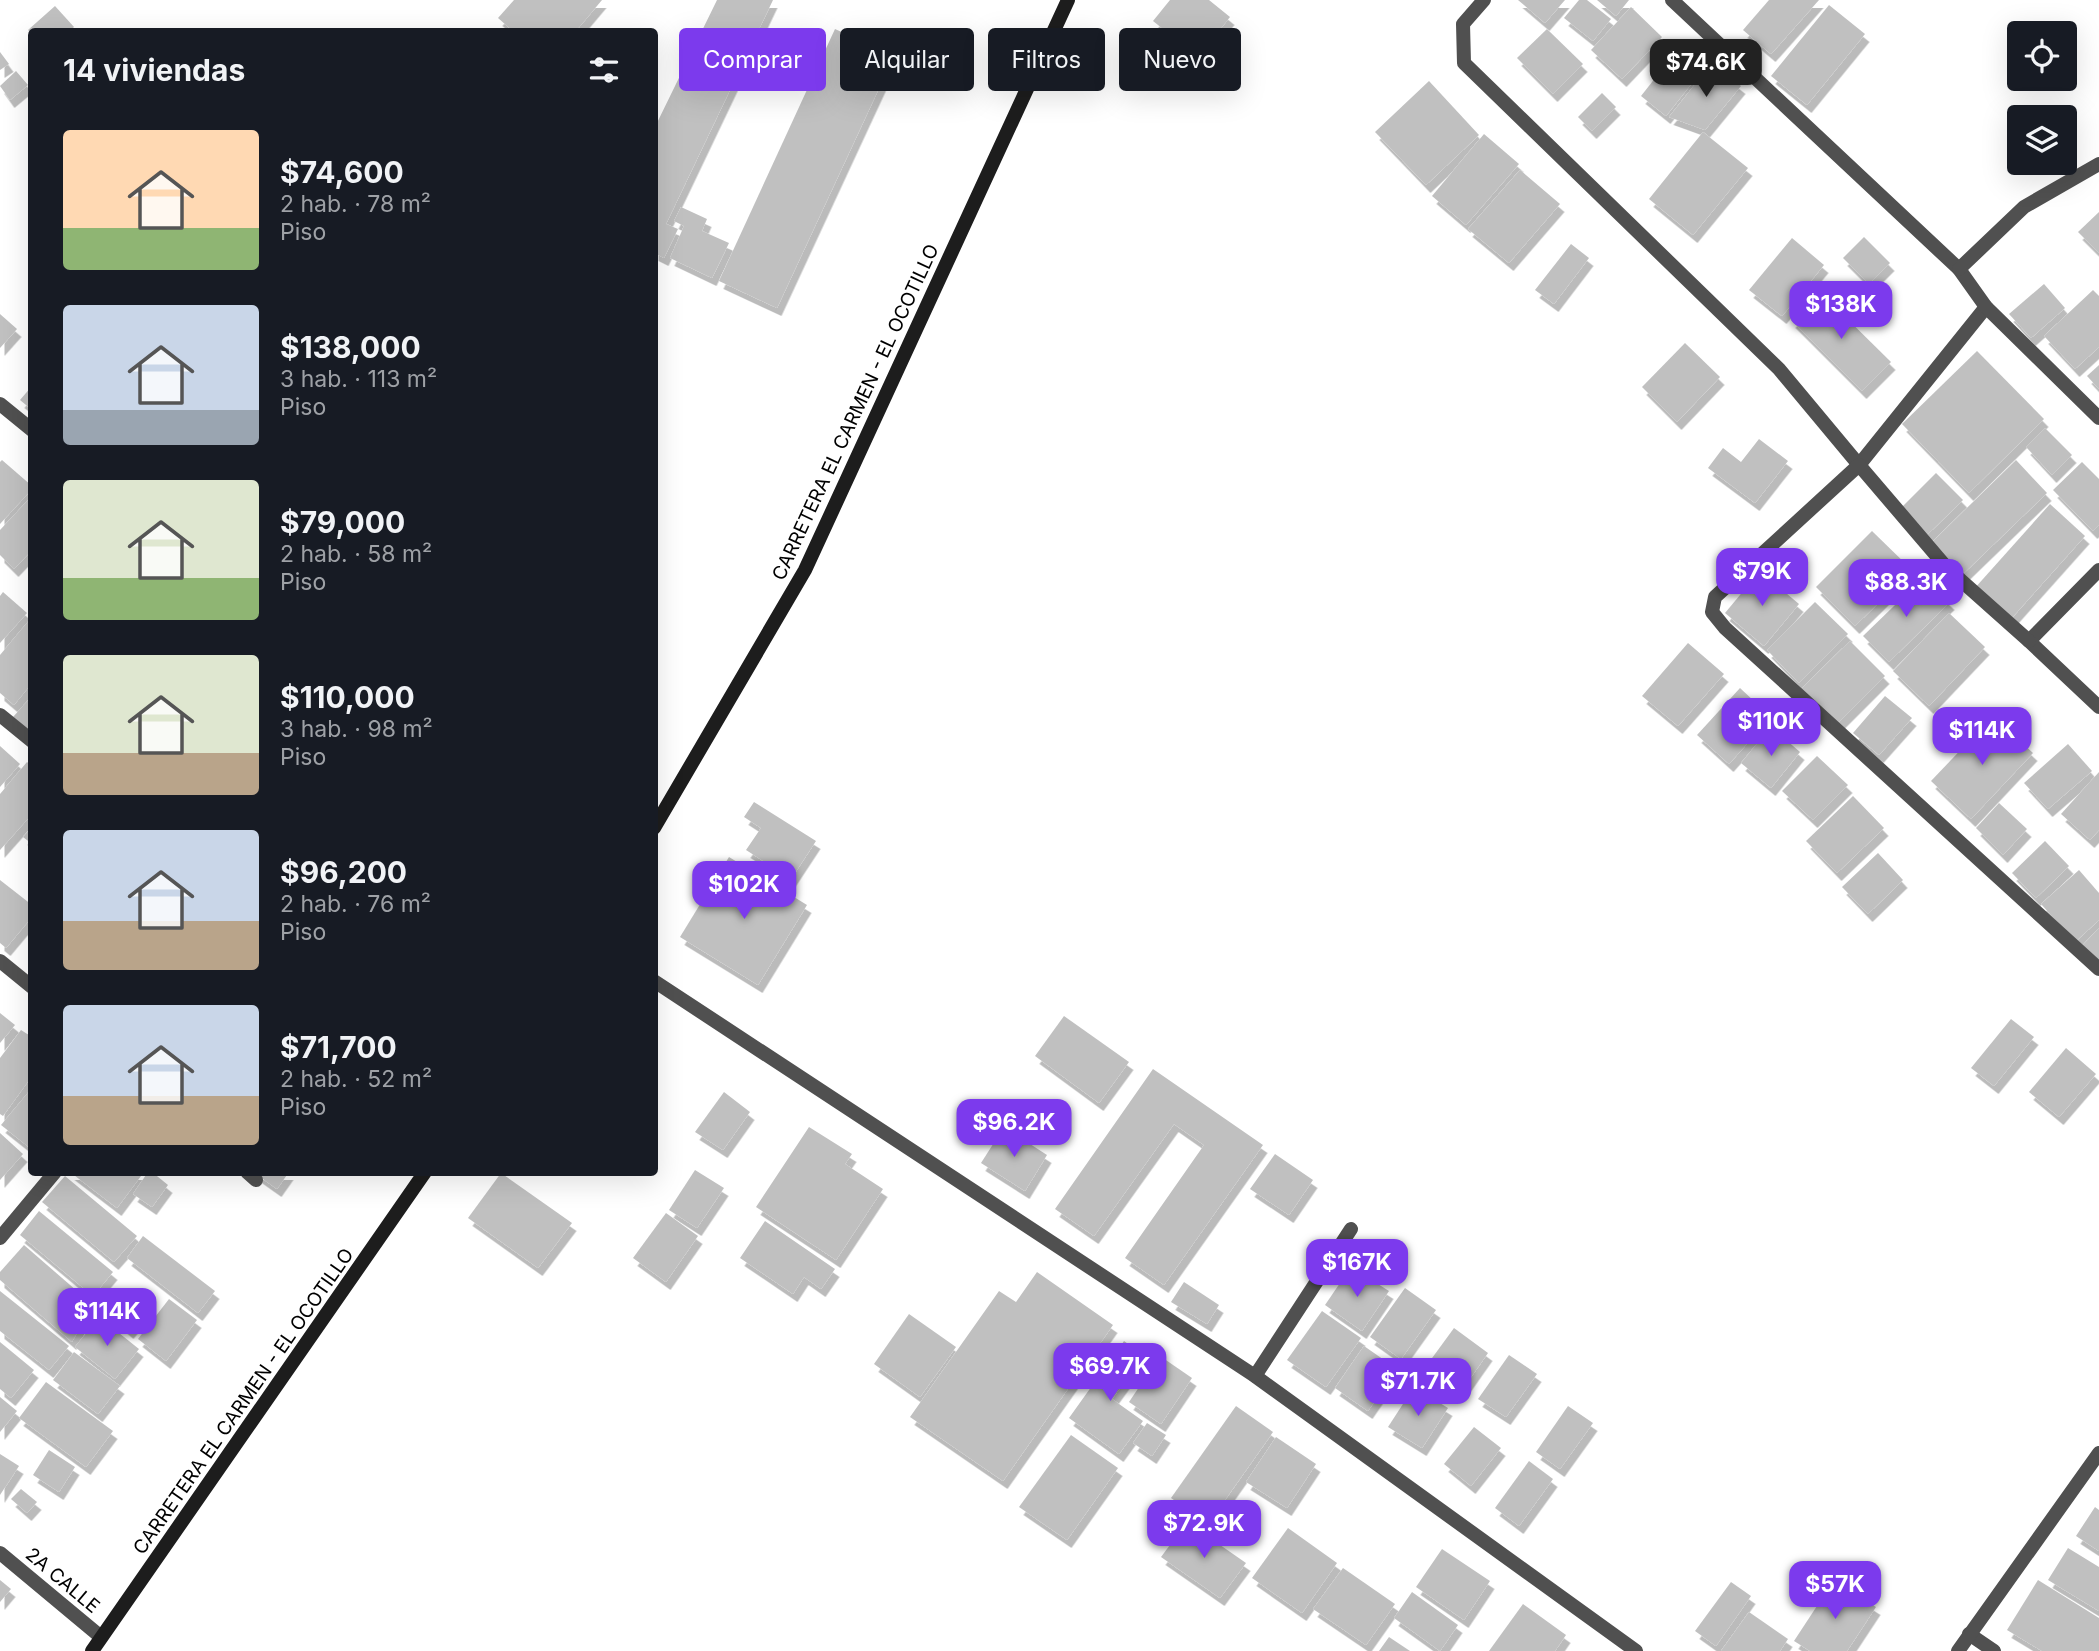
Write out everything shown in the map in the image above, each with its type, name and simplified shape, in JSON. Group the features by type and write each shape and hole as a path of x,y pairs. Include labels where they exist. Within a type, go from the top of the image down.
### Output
{"main road":[{"name":"CARRETERA EL CARMEN - EL OCOTILLO","path":"658,821 805,570 1068,0"},
{"name":"CARRETERA EL CARMEN - EL OCOTILLO","path":"92,1651 422,1176"}],"street":[{"path":"1484,0 1463,24 1464,64 1779,369 1947,568 2099,707"},
{"path":"1672,0 1959,269 1986,307 2099,418"},
{"path":"1959,269 2024,207 2099,164"},
{"path":"1986,307 1859,464 1714,597 1712,612 1725,628 2099,969"},
{"path":"0,404 28,427"},
{"path":"2029,641 2099,570"},
{"path":"0,715 28,738"},
{"path":"0,961 28,984"},
{"path":"658,984 1255,1376 1636,1651"},
{"path":"0,1238 52,1176"},
{"path":"1255,1376 1351,1229"},
{"path":"1958,1651 2098,1458"},
{"name":"2A CALLE","path":"0,1553 101,1637"},
{"path":"1969,1634 1994,1651"}],"building":[{"path":"514,0 602,0 578,28 509,28 498,18"},
{"path":"717,0 773,0 760,28 703,28"},
{"path":"1170,0 1209,0 1230,17 1221,28 1162,28 1153,21"},
{"path":"1518,0 1565,0 1545,23"},
{"path":"1579,0 1587,0 1611,19 1593,41 1564,18"},
{"path":"1597,0 1629,0 1616,16"},
{"path":"1769,0 1819,0 1771,54 1743,30"},
{"path":"1829,5 1865,34 1807,105 1771,76"},
{"path":"55,6 74,27 73,28 30,28"},
{"path":"1631,7 1662,37 1622,79 1591,50"},
{"path":"835,29 840,31 840,91 878,91 777,308 719,281 806,91 826,91 826,49"},
{"path":"1547,29 1583,64 1553,94 1517,58"},
{"path":"0,52 9,64 0,70"},
{"path":"1671,58 1696,78 1666,116 1641,96"},
{"path":"1712,63 1741,86 1705,130 1669,117"},
{"path":"16,71 28,85 10,100 0,86"},
{"path":"679,78 679,91 730,91 666,224 678,229 664,258 658,255 658,121"},
{"path":"1429,81 1479,135 1426,185 1375,132"},
{"path":"1602,93 1616,107 1592,131 1578,117"},
{"path":"1703,132 1748,168 1693,235 1649,199"},
{"path":"1484,134 1519,164 1466,225 1432,196"},
{"path":"1520,170 1560,204 1509,263 1468,229"},
{"path":"681,207 707,219 702,231 729,243 712,278 670,258 684,226 674,221"},
{"path":"2099,212 2099,253 2078,232"},
{"path":"1864,237 1890,263 1869,284 1843,258"},
{"path":"1792,238 1824,265 1782,316 1749,290"},
{"path":"1571,244 1589,258 1554,304 1535,290"},
{"path":"2044,284 2065,308 2031,338 2009,314"},
{"path":"2093,290 2099,296 2099,347 2075,369 2044,336"},
{"path":"1819,291 1891,362 1862,391 1791,320"},
{"path":"0,314 17,329 0,348"},
{"path":"1685,343 1720,377 1677,422 1642,387"},
{"path":"1977,351 2044,419 1969,493 1902,424"},
{"path":"2099,365 2099,389 2087,376"},
{"path":"28,391 28,407 20,400"},
{"path":"2045,428 2072,455 2052,475 2026,447"},
{"path":"1759,439 1788,461 1755,503 1708,468 1723,448 1741,462"},
{"path":"2,460 28,483 28,493 0,524"},
{"path":"2016,460 2047,493 1962,575 1931,543"},
{"path":"2082,462 2099,479 2099,525 2093,531 2053,490"},
{"path":"1936,473 1963,500 1927,535 1900,509"},
{"path":"28,500 28,554 14,569 0,555 0,530"},
{"path":"2050,504 2085,536 2010,620 1974,589"},
{"path":"1872,531 1912,570 1855,626 1816,587"},
{"path":"1760,571 1799,604 1764,646 1725,613"},
{"path":"1924,577 1950,602 1889,662 1863,636"},
{"path":"3,592 27,613 0,643 0,596"},
{"path":"1815,602 1848,634 1799,683 1767,650"},
{"path":"1949,613 1985,647 1929,706 1893,671"},
{"path":"28,622 28,688 14,705 0,693 0,655"},
{"path":"1850,641 1885,676 1836,725 1800,690"},
{"path":"1688,643 1724,674 1678,726 1642,696"},
{"path":"1740,688 1771,717 1729,764 1697,735"},
{"path":"1885,696 1912,718 1879,755 1853,733"},
{"path":"28,700 28,730 13,717"},
{"path":"1993,716 2033,753 1971,819 1931,781"},
{"path":"1771,727 1800,752 1771,788 1741,763"},
{"path":"2068,744 2092,771 2048,809 2024,783"},
{"path":"0,746 20,764 0,787"},
{"path":"1817,756 1848,785 1813,820 1782,791"},
{"path":"28,763 28,818 0,850 0,794"},
{"path":"2099,772 2099,830 2090,840 2061,814"},
{"path":"1853,796 1884,828 1837,873 1806,841"},
{"path":"754,802 816,841 791,879 746,850 761,828 744,817"},
{"path":"1999,803 2027,829 2003,855 1976,828"},
{"path":"2045,841 2069,866 2036,898 2012,873"},
{"path":"1878,853 1903,880 1868,914 1842,887"},
{"path":"729,857 807,905 758,985 680,937"},
{"path":"2079,870 2099,893 2099,920 2075,942 2041,904"},
{"path":"0,880 28,902 28,922 6,948 0,943"},
{"path":"2099,928 2099,966 2080,948"},
{"path":"0,1013 15,1025 0,1043"},
{"path":"1064,1016 1129,1062 1099,1103 1035,1056"},
{"path":"2011,1019 2034,1037 1994,1086 1971,1068"},
{"path":"21,1030 28,1034 28,1082 3,1116 0,1114 0,1058"},
{"path":"2066,1048 2096,1074 2059,1117 2029,1092"},
{"path":"1153,1069 1263,1145 1164,1285 1125,1258 1204,1145 1174,1124 1094,1236 1055,1209"},
{"path":"724,1092 750,1112 723,1150 695,1132"},
{"path":"28,1093 28,1146 1,1125"},
{"path":"809,1127 852,1154 845,1164 883,1189 836,1260 756,1207"},
{"path":"1004,1127 1047,1155 1025,1191 981,1163"},
{"path":"0,1133 23,1154 0,1180"},
{"path":"1275,1154 1313,1180 1289,1215 1250,1189"},
{"path":"695,1170 724,1188 697,1228 669,1210"},
{"path":"65,1176 137,1236 114,1262 42,1202"},
{"path":"75,1176 141,1176 117,1208"},
{"path":"145,1176 157,1176 168,1185 152,1207 133,1194"},
{"path":"259,1176 286,1176 277,1189"},
{"path":"499,1176 505,1176 572,1223 538,1268 468,1218"},
{"path":"39,1211 113,1272 93,1296 20,1235"},
{"path":"666,1213 698,1236 666,1282 633,1258"},
{"path":"765,1221 835,1269 821,1289 804,1277 793,1294 740,1258"},
{"path":"143,1236 215,1291 198,1313 127,1258"},
{"path":"24,1245 92,1304 72,1342 0,1280 0,1272"},
{"path":"1351,1267 1389,1291 1362,1331 1325,1305"},
{"path":"1037,1272 1113,1325 1003,1481 910,1417 999,1291 1016,1302"},
{"path":"1184,1282 1219,1305 1207,1324 1171,1302"},
{"path":"1405,1288 1436,1310 1401,1359 1370,1337"},
{"path":"131,1290 150,1305 129,1331 110,1315"},
{"path":"0,1291 69,1346 49,1370 0,1331"},
{"path":"169,1299 197,1320 166,1361 138,1339"},
{"path":"1322,1311 1361,1338 1326,1387 1287,1360"},
{"path":"909,1314 956,1347 920,1397 874,1364"},
{"path":"99,1317 139,1349 115,1379 75,1347"},
{"path":"1454,1328 1488,1353 1462,1390 1427,1365"},
{"path":"1124,1341 1144,1355 1112,1399 1143,1421 1119,1454 1069,1418"},
{"path":"0,1342 34,1370 11,1398 0,1389"},
{"path":"1364,1346 1397,1369 1368,1411 1335,1388"},
{"path":"74,1352 120,1386 98,1414 53,1380"},
{"path":"1509,1355 1537,1374 1506,1417 1478,1399"},
{"path":"1160,1356 1192,1378 1161,1424 1129,1402"},
{"path":"46,1382 113,1431 86,1467 19,1418"},
{"path":"1414,1387 1448,1408 1422,1448 1388,1427"},
{"path":"0,1397 17,1411 0,1432"},
{"path":"1236,1406 1273,1432 1208,1524 1171,1498"},
{"path":"1568,1406 1593,1423 1560,1469 1536,1452"},
{"path":"1147,1423 1166,1435 1152,1456 1133,1443"},
{"path":"1474,1427 1501,1448 1471,1486 1444,1464"},
{"path":"1071,1435 1118,1468 1067,1540 1019,1507"},
{"path":"1276,1437 1316,1464 1287,1508 1246,1482"},
{"path":"49,1450 75,1467 59,1492 33,1475"},
{"path":"0,1454 19,1466 0,1495"},
{"path":"1529,1461 1553,1479 1519,1526 1495,1508"},
{"path":"21,1489 37,1502 27,1513 11,1499"},
{"path":"2095,1507 2099,1510 2099,1551 2076,1536"},
{"path":"1187,1522 1246,1563 1220,1598 1161,1557"},
{"path":"1288,1528 1337,1563 1302,1613 1252,1578"},
{"path":"2068,1548 2099,1567 2099,1611 2048,1580"},
{"path":"1442,1549 1490,1581 1464,1620 1416,1587"},
{"path":"1343,1568 1395,1604 1366,1645 1313,1609"},
{"path":"0,1580 11,1589 0,1602"},
{"path":"1834,1580 1876,1607 1847,1651 1810,1651 1794,1641"},
{"path":"2038,1580 2099,1618 2099,1651 2042,1651 2007,1630"},
{"path":"1731,1582 1751,1596 1716,1646 1695,1631"},
{"path":"1412,1592 1458,1625 1440,1651 1394,1618"},
{"path":"1523,1604 1566,1635 1555,1651 1489,1651"},
{"path":"1749,1612 1788,1639 1780,1651 1721,1651"},
{"path":"1389,1637 1410,1651 1379,1651"}]}
